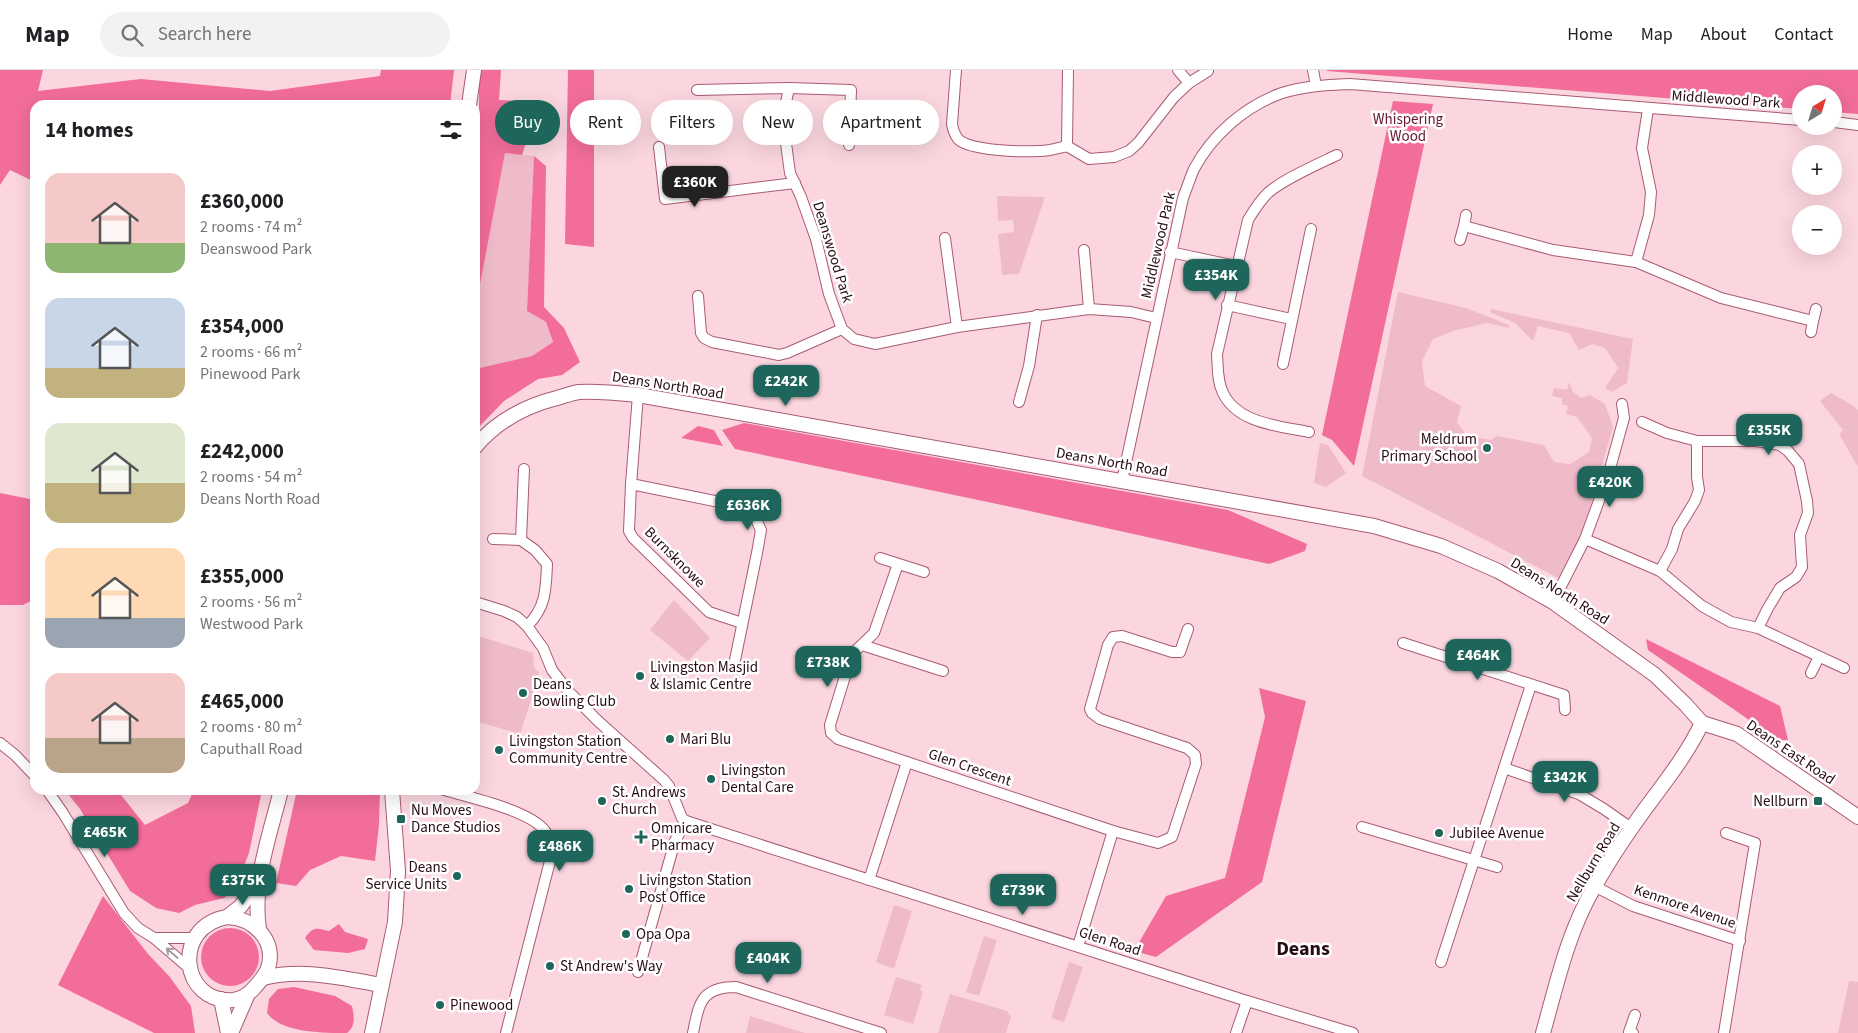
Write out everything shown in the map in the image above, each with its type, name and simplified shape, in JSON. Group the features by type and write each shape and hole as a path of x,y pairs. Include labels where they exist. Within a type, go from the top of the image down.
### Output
{"street":[{"path":"470,100 474,70"},
{"path":"956,70 952,124 954,133 959,140 966,144 1001,150 1041,151 1067,146 1089,159 1114,158 1129,151 1138,143 1174,97 1189,83 1208,71"},
{"path":"1067,146 1069,118 1068,70"},
{"path":"1178,70 1189,83"},
{"path":"1313,70 1316,86"},
{"name":"Middlewood Park","path":"1122,481 1183,198 1194,170 1209,145 1250,108 1282,93 1316,86 1350,84 1792,119"},
{"path":"697,90 789,88 851,90 851,100"},
{"name":"Deanswood Park","path":"789,88 785,107 785,136 790,173 816,239 829,294 842,329"},
{"path":"1636,262 1649,215 1651,192 1642,148 1648,109"},
{"path":"1842,123 1858,124"},
{"path":"659,147 665,199 795,183"},
{"path":"1309,432 1250,419 1235,408 1223,394 1218,374 1218,354 1236,266 1248,220 1258,204 1270,192 1302,172 1337,155"},
{"path":"1460,240 1466,215"},
{"path":"1464,226 1553,250 1636,262 1721,298 1813,321"},
{"path":"1283,364 1311,229"},
{"path":"944,238 957,327"},
{"path":"1084,250 1089,309"},
{"path":"1170,252 1236,266"},
{"path":"698,296 704,338 712,342 779,355 842,329 854,339 875,344 957,327 1089,309 1131,312 1156,318"},
{"path":"1228,305 1291,319"},
{"path":"1810,332 1816,309"},
{"path":"1019,402 1029,366 1038,315"},
{"name":"Deans North Road","path":"480,443 504,420 526,407 577,392 609,392 638,395 1374,526 1441,546 1498,571 1553,602 1655,675 1702,723"},
{"name":"Burnsknowe","path":"638,395 629,531 633,538 709,612 742,622"},
{"path":"1553,602 1585,539 1608,476 1624,418 1622,404"},
{"path":"1642,422 1667,433 1697,441 1756,441 1780,445 1800,464 1808,501 1808,513 1800,535 1802,567 1796,577 1780,588 1758,628"},
{"path":"1660,571 1672,549 1678,529 1695,501 1699,490 1697,441"},
{"path":"521,540 518,496 524,469"},
{"path":"631,484 734,505 753,513 760,530 735,660"},
{"path":"493,539 521,540 535,550 547,564 546,593 537,616 528,626"},
{"path":"1585,539 1660,571 1702,606 1731,622 1758,628 1844,668"},
{"path":"880,558 924,572"},
{"path":"898,564 874,633 854,652 850,660 830,725 831,733 838,739 907,762"},
{"path":"480,604 517,617 528,626 543,648 552,670 568,691 598,721 664,780 669,786 682,818 686,821 675,841 638,972"},
{"name":"Glen Crescent","path":"870,880 907,762 1113,831 1158,843 1172,837 1196,764 1195,754 1187,748 1100,719 1092,713 1090,708 1108,645 1113,637 1122,636 1172,652 1180,652 1188,629"},
{"path":"1403,643 1564,695 1565,710"},
{"path":"862,645 942,671"},
{"path":"1811,673 1819,657"},
{"path":"1441,962 1472,860 1531,685"},
{"name":"Deans East Road","path":"1702,723 1737,734 1858,818"},
{"name":"Nellburn Road","path":"1543,1033 1564,958 1578,920 1594,886 1631,828 1685,754 1702,723"},
{"path":"0,743 30,771"},
{"path":"1504,768 1579,794 1631,828"},
{"path":"50,795 63,813 124,913 138,928 154,938 189,968"},
{"path":"259,929 257,916 258,882 281,795"},
{"path":"372,1033 395,922 398,871 392,795"},
{"path":"461,795 530,818 545,830 551,844 550,861 506,1033"},
{"name":"Glen Road","path":"686,821 1247,1001 1353,1033"},
{"path":"1362,827 1497,867"},
{"path":"1078,946 1113,831"},
{"name":"Kenmore Avenue","path":"1724,1033 1755,843 1726,833"},
{"path":"247,996 234,1000 221,999 208,994 195,981 189,968 188,957 194,938 207,924 227,917 241,906 258,882"},
{"name":"Kenmore Avenue","path":"1594,886 1633,906 1740,940"},
{"path":"227,917 246,920 259,929 265,937 270,954 268,968 263,978 247,996 230,1033"},
{"path":"154,938 194,938"},
{"path":"270,954 284,965 303,972 381,986"},
{"path":"263,978 281,973 303,972"},
{"path":"693,1033 697,1010 708,993 720,987 736,987 881,1033"},
{"path":"221,999 230,1033"},
{"path":"1236,1033 1247,1001"},
{"path":"1633,1033 1629,1032 1635,1015"}],"shaded area":[{"path":"505,153 534,156 527,311 546,322 553,342 532,356 480,368 480,285"},
{"path":"997,196 1045,197 1019,274 1002,275 998,234 1014,232 1013,220 998,221"},
{"path":"1398,292 1466,308 1509,325 1509,328 1487,323 1453,331 1433,339 1422,361 1425,386 1461,406 1457,422 1466,435 1491,440 1497,436 1544,445 1554,462 1570,464 1589,452 1592,438 1577,417 1566,414 1568,406 1562,404 1562,398 1552,396 1554,388 1567,390 1569,382 1573,392 1581,398 1590,395 1605,404 1613,427 1583,532 1558,578 1362,476"},
{"path":"1491,309 1633,339 1627,383 1612,392 1605,388 1618,368 1605,348 1592,344 1579,350 1569,333 1538,326 1533,341 1515,323 1490,312"},
{"path":"1831,393 1858,410 1858,467 1839,434 1843,430 1820,401"},
{"path":"1320,443 1328,445 1346,473 1326,487 1314,483"},
{"path":"674,600 710,638 688,661 650,630"},
{"path":"480,637 533,653 534,668 539,672 538,679 520,734 480,722"},
{"path":"894,905 912,911 894,969 876,962"},
{"path":"984,936 997,940 979,996 966,992"},
{"path":"1069,962 1083,967 1064,1022 1051,1018"},
{"path":"896,977 922,985 920,990 923,992 913,1024 884,1015"},
{"path":"1849,981 1858,982 1858,1033 1838,1033"},
{"path":"950,994 1007,1011 1011,1017 1006,1033 938,1033"},
{"path":"750,1016 805,1033 746,1033"}],"green space":[{"path":"0,70 43,70 38,91 141,79 270,91 380,76 381,70 454,70 451,100 30,100 30,180 10,170 0,185"},
{"path":"481,70 501,70 499,100 495,100 495,145 525,145 522,155 505,153 480,285 480,100"},
{"path":"568,70 594,70 594,100 570,100 570,145 594,145 594,247 565,244"},
{"path":"1858,70 1858,114 1842,113 1842,85 1792,85 1792,108 1327,71"},
{"name":"Whispering Wood","path":"1393,101 1433,104 1354,466 1332,440 1322,435"},
{"path":"534,156 546,166 544,307 564,328 580,362 562,375 538,379 504,401 480,426 480,368 532,356 553,342 546,322 527,311"},
{"path":"744,423 1228,510 1307,544 1305,551 1269,564 735,449 722,430"},
{"path":"698,426 714,430 723,446 681,438"},
{"path":"0,493 30,499 30,602 23,605 0,605"},
{"path":"1646,639 1780,706 1788,740 1778,740 1648,650"},
{"path":"1259,688 1306,701 1262,882 1156,957 1134,951 1166,896 1225,878 1265,717"},
{"path":"69,795 121,795 145,825 188,803 192,795 261,795 249,853 235,889 224,898 195,905 179,913 156,908 130,891 80,809"},
{"path":"296,795 380,795 375,861 341,856 310,870 296,886 276,883"},
{"path":"103,896 148,954 169,976 191,1006 195,1033 154,1033 58,985"},
{"path":"339,924 345,932 368,939 365,949 348,953 314,950 305,938 313,930 329,931"},
{"path":"230,928 241,930 254,941 259,957 257,968 246,981 230,986 219,984 206,973 201,957 203,946 214,933"},
{"path":"294,987 335,996 352,1006 354,1020 350,1030 347,1033 326,1033 292,1028 273,1020 267,1013 269,999 278,989"}],"place":[{"name":"Meldrum Primary School","path":"1487,448"},
{"name":"Livingston Masjid & Islamic Centre","path":"640,676"},
{"name":"Deans Bowling Club","path":"523,693"},
{"name":"Mari Blu","path":"670,739"},
{"name":"Livingston Station Community Centre","path":"499,750"},
{"name":"Livingston Dental Care","path":"711,779"},
{"name":"St. Andrews Church","path":"602,801"},
{"name":"Nellburn","path":"1818,801"},
{"name":"Nu Moves Dance Studios","path":"401,819"},
{"name":"Jubilee Avenue","path":"1439,833"},
{"name":"Omnicare Pharmacy","path":"641,837"},
{"name":"Deans Service Units","path":"457,876"},
{"name":"Livingston Station Post Office","path":"629,889"},
{"name":"Opa Opa","path":"626,934"},
{"name":"St Andrew's Way","path":"550,966"},
{"name":"Pinewood","path":"440,1005"}],"district":[{"name":"Deans","path":"1303,948"}]}
